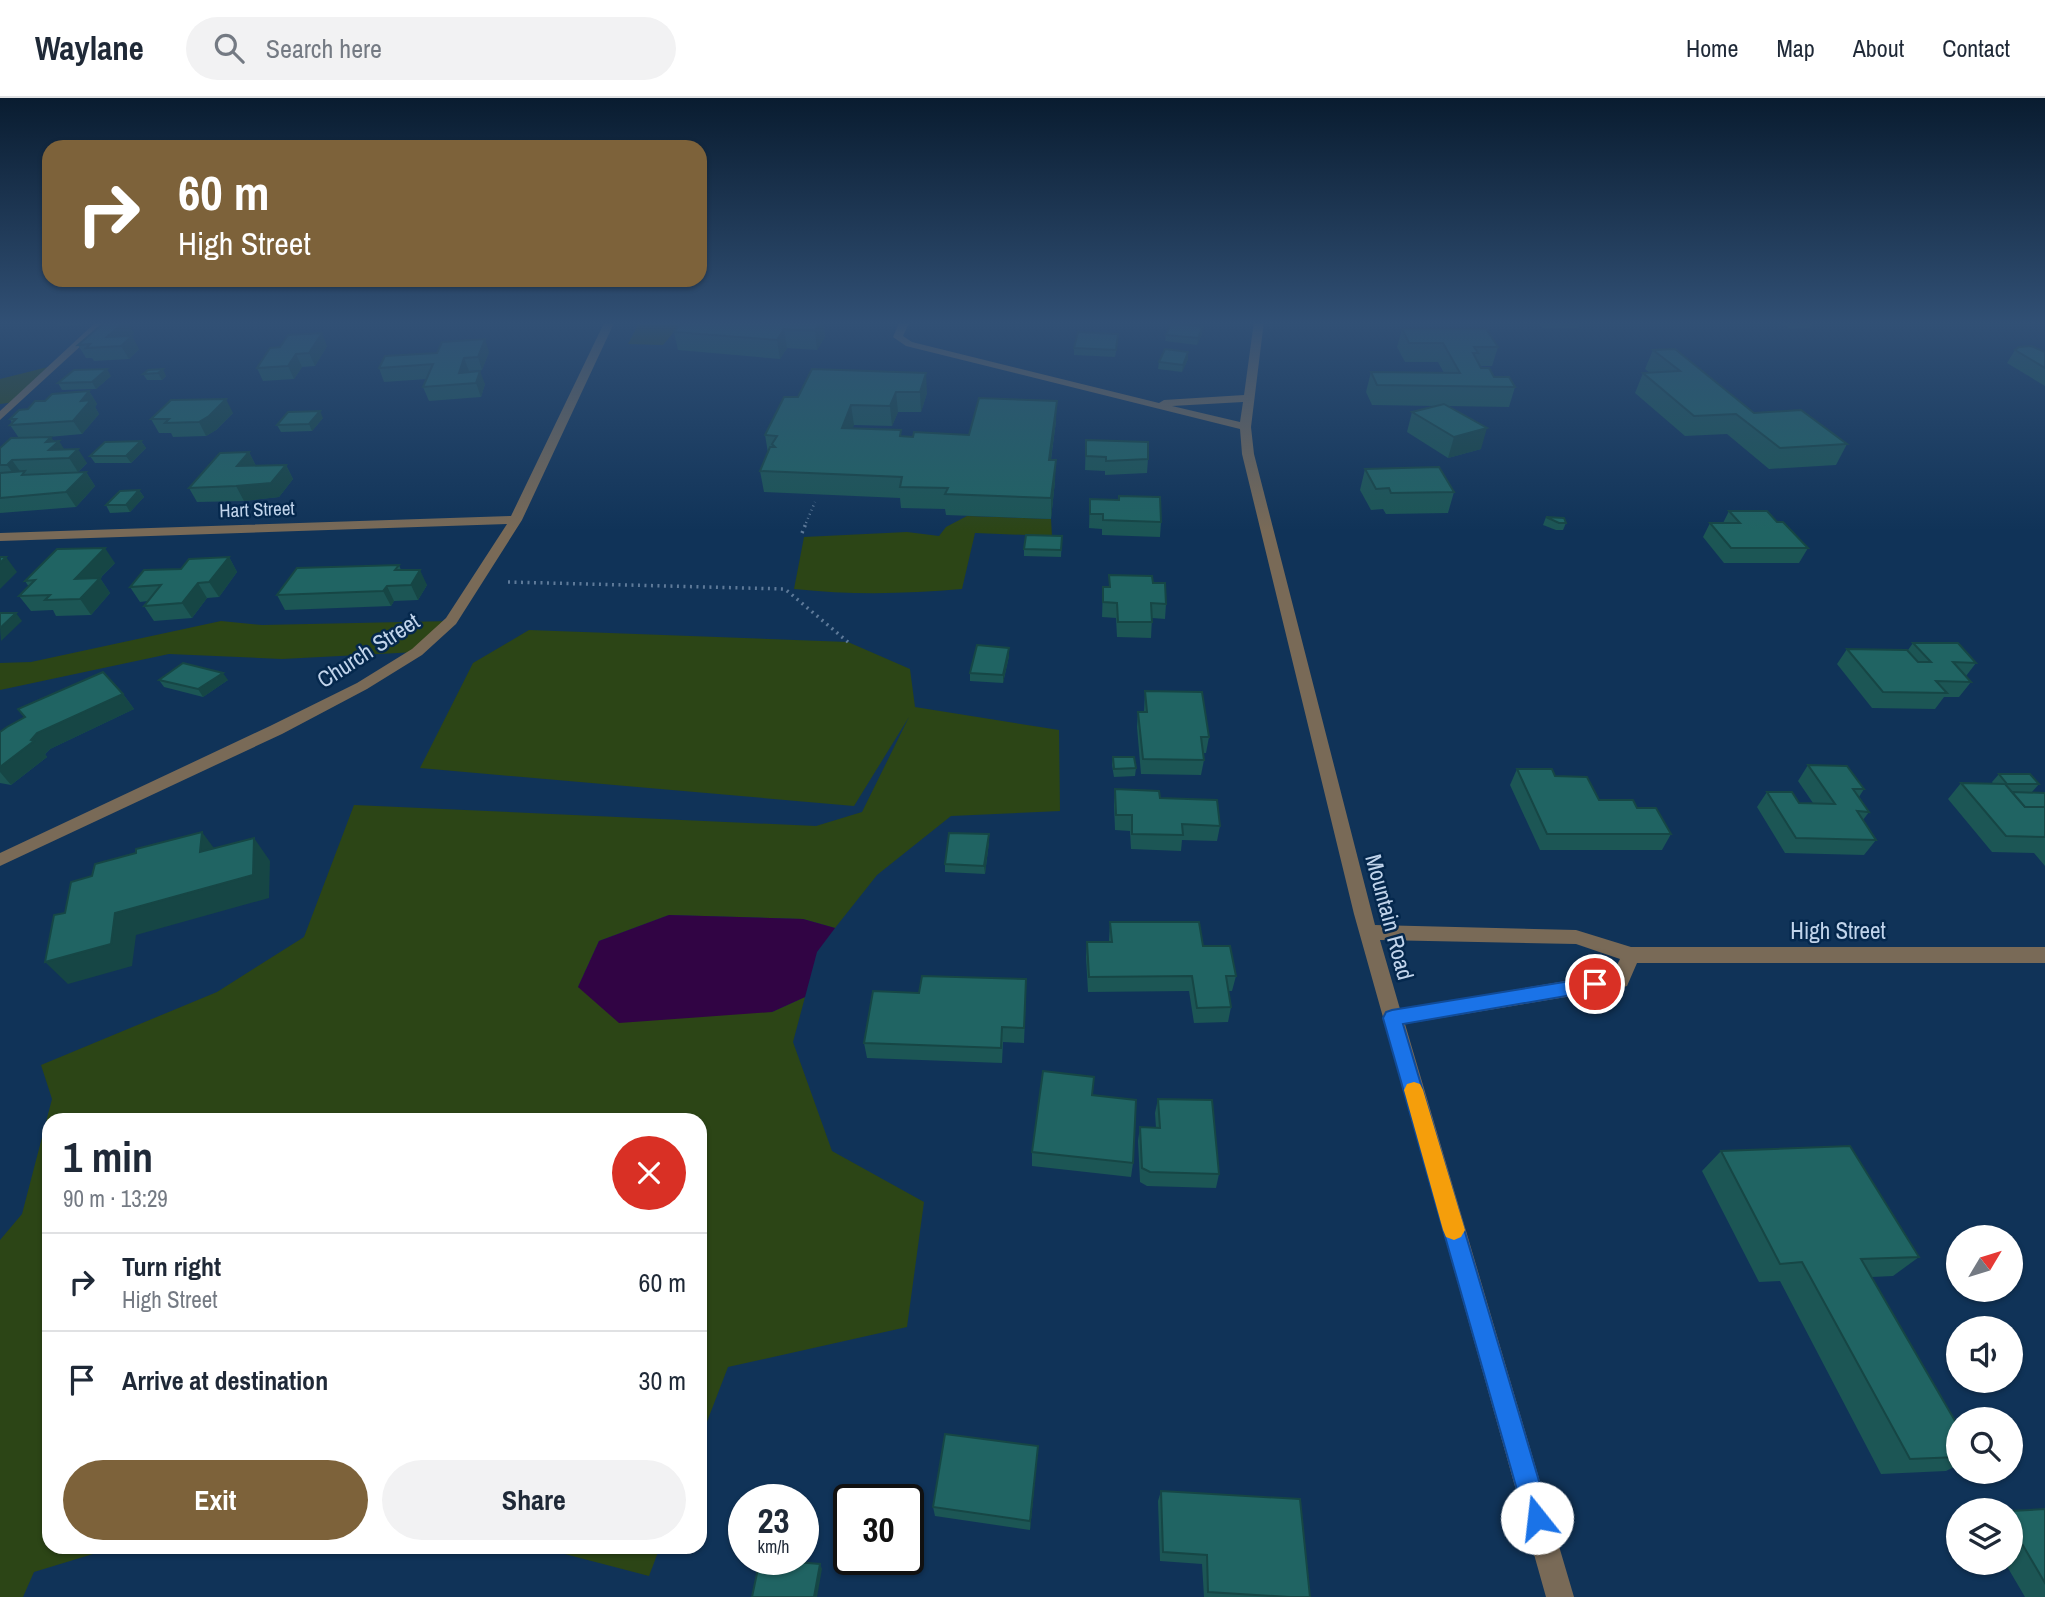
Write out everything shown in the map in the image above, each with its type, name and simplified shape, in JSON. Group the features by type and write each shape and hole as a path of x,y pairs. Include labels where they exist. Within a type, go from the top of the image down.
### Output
{"street":[{"path":"0,417 28,391"},
{"name":"Church Street","path":"0,860 276,730 362,686 417,652 451,621 516,520 577,391"},
{"path":"1092,391 1245,427"},
{"name":"Mountain Road","path":"1250,391 1245,427 1251,467 1368,932 1560,1597"},
{"path":"1143,404 1249,398"},
{"name":"Hart Street","path":"0,537 516,520"},
{"name":"High Street","path":"1368,932 1576,937 1631,955 2045,955"},
{"path":"1392,1018 1620,980 1631,955"}],"path":[{"path":"802,533 815,502"},
{"path":"501,581 785,589 848,642"}],"green space":[{"path":"0,391 28,391 16,402 0,404"},
{"path":"967,516 1051,519 1052,536 975,533 962,589 878,593 794,589 804,537 907,532 939,536 946,527"},
{"path":"221,621 262,625 451,621 417,652 282,659 169,654 0,690 0,663 31,662"},
{"path":"529,630 848,642 910,669 915,707 1059,730 1060,811 951,816 877,875 835,928 803,919 669,915 599,941 578,987 772,1012 805,997 793,1042 832,1151 924,1202 907,1327 728,1367 707,1422 707,1113 48,1113 52,1099 41,1065 217,992 304,937 354,805 816,826 862,812 909,717 854,806 420,768 473,663"},
{"path":"42,1137 42,1554 93,1554 34,1572 23,1597 0,1597 0,1240 22,1214"},
{"path":"565,1554 657,1554 649,1576"}],"shaded area":[{"path":"669,915 803,919 835,928 817,952 805,997 772,1012 619,1023 578,987 599,941"}],"building":[{"path":"89,391 81,401 91,400 73,421 10,425 16,419 10,419 19,410 28,409 35,401 45,401 52,394"},
{"path":"801,391 920,391 896,392 890,406 851,405 842,428 901,430 900,436 913,437 914,432 969,435 979,398 1057,401 1049,460 1056,460 1051,498 945,494 948,488 900,487 902,477 760,471 770,447 775,447 772,444 777,436 765,435 784,397 798,397"},
{"path":"1664,391 1727,391 1754,413 1801,410 1847,444 1780,448 1736,414 1694,416"},
{"path":"226,399 199,422 165,423 169,419 151,419 171,400"},
{"path":"1444,404 1487,428 1454,437 1412,412"},
{"path":"320,411 309,424 277,425 288,412"},
{"path":"51,437 46,442 59,441 49,450 78,449 69,458 12,460 7,465 0,465 0,448 11,438"},
{"path":"1086,440 1148,442 1148,459 1106,461 1106,457 1086,456"},
{"path":"141,441 126,456 90,456 105,442"},
{"path":"249,452 237,466 286,465 271,483 189,488 220,453"},
{"path":"1439,467 1454,492 1391,493 1389,488 1376,489 1365,469"},
{"path":"25,471 22,475 86,472 66,492 0,498 0,473"},
{"path":"139,490 126,505 106,505 120,491"},
{"path":"1119,496 1160,497 1161,522 1103,520 1103,514 1090,514 1090,499 1119,500"},
{"path":"1729,511 1767,511 1777,522 1783,522 1808,548 1731,548 1710,523 1740,523"},
{"path":"1546,517 1564,518 1566,523 1559,523"},
{"path":"1026,535 1062,536 1061,550 1024,549"},
{"path":"105,548 75,579 100,578 80,599 45,600 50,595 19,596 35,580 25,581 57,549"},
{"path":"229,557 209,582 198,583 182,603 144,606 161,585 130,587 144,570 181,569 189,559"},
{"path":"399,565 395,570 420,570 411,585 387,586 383,591 277,595 297,568"},
{"path":"1109,575 1152,576 1153,583 1165,583 1166,604 1151,603 1152,622 1118,622 1117,603 1103,602 1103,587 1110,587"},
{"path":"0,613 16,613 0,628"},
{"path":"1913,643 1958,643 1976,663 1953,662 1971,682 1936,681 1947,693 1883,692 1847,649 1907,650 1918,662 1931,662"},
{"path":"977,645 1009,648 1003,675 970,673"},
{"path":"183,663 223,673 198,689 159,680"},
{"path":"103,672 123,694 37,733 31,740 34,741 0,767 0,732 25,717 18,709"},
{"path":"1145,691 1202,692 1209,737 1201,737 1204,760 1143,759 1138,712 1147,712"},
{"path":"1113,757 1134,757 1136,768 1114,769"},
{"path":"1808,765 1847,766 1864,789 1853,789 1869,812 1857,811 1876,840 1796,838 1767,792 1792,792 1799,803 1835,804"},
{"path":"1517,769 1552,769 1555,776 1587,777 1599,800 1633,800 1637,808 1656,808 1671,834 1547,834"},
{"path":"1999,774 2030,774 2039,784 2007,784"},
{"path":"1961,783 2005,784 2025,807 2045,807 2045,837 2006,836"},
{"path":"1115,789 1159,791 1160,798 1217,800 1220,826 1182,824 1183,835 1132,834 1132,815 1116,815"},
{"path":"2012,792 2045,793 2045,807 2025,807"},
{"path":"202,832 200,852 254,838 253,875 115,913 111,944 45,962 54,915 65,913 71,882 92,876 95,864 136,853 136,849"},
{"path":"949,833 989,834 984,866 945,864"},
{"path":"1110,922 1199,922 1203,946 1230,946 1236,976 1226,976 1231,1007 1197,1008 1192,976 1089,977 1087,942 1112,942"},
{"path":"922,976 1026,979 1024,1028 1002,1027 1001,1048 864,1043 873,991 919,993"},
{"path":"1043,1071 1094,1077 1092,1095 1136,1100 1133,1163 1032,1152"},
{"path":"1158,1099 1212,1100 1219,1174 1150,1172 1142,1168 1140,1127 1160,1128"},
{"path":"1850,1146 1919,1257 1861,1259 1947,1407 1946,1458 1910,1459 1802,1262 1780,1264 1721,1151"},
{"path":"945,1434 1038,1446 1030,1521 933,1507"},
{"path":"1161,1491 1300,1499 1310,1597 1208,1592 1207,1555 1163,1552"},
{"path":"2045,1509 2045,1583 2023,1545 2023,1510"},
{"path":"757,1575 818,1575 814,1597 752,1597"}],"slow traffic":[{"path":"1414,1090 1454,1230"}],"route":[{"path":"1537,1518 1392,1018 1595,984"}]}
